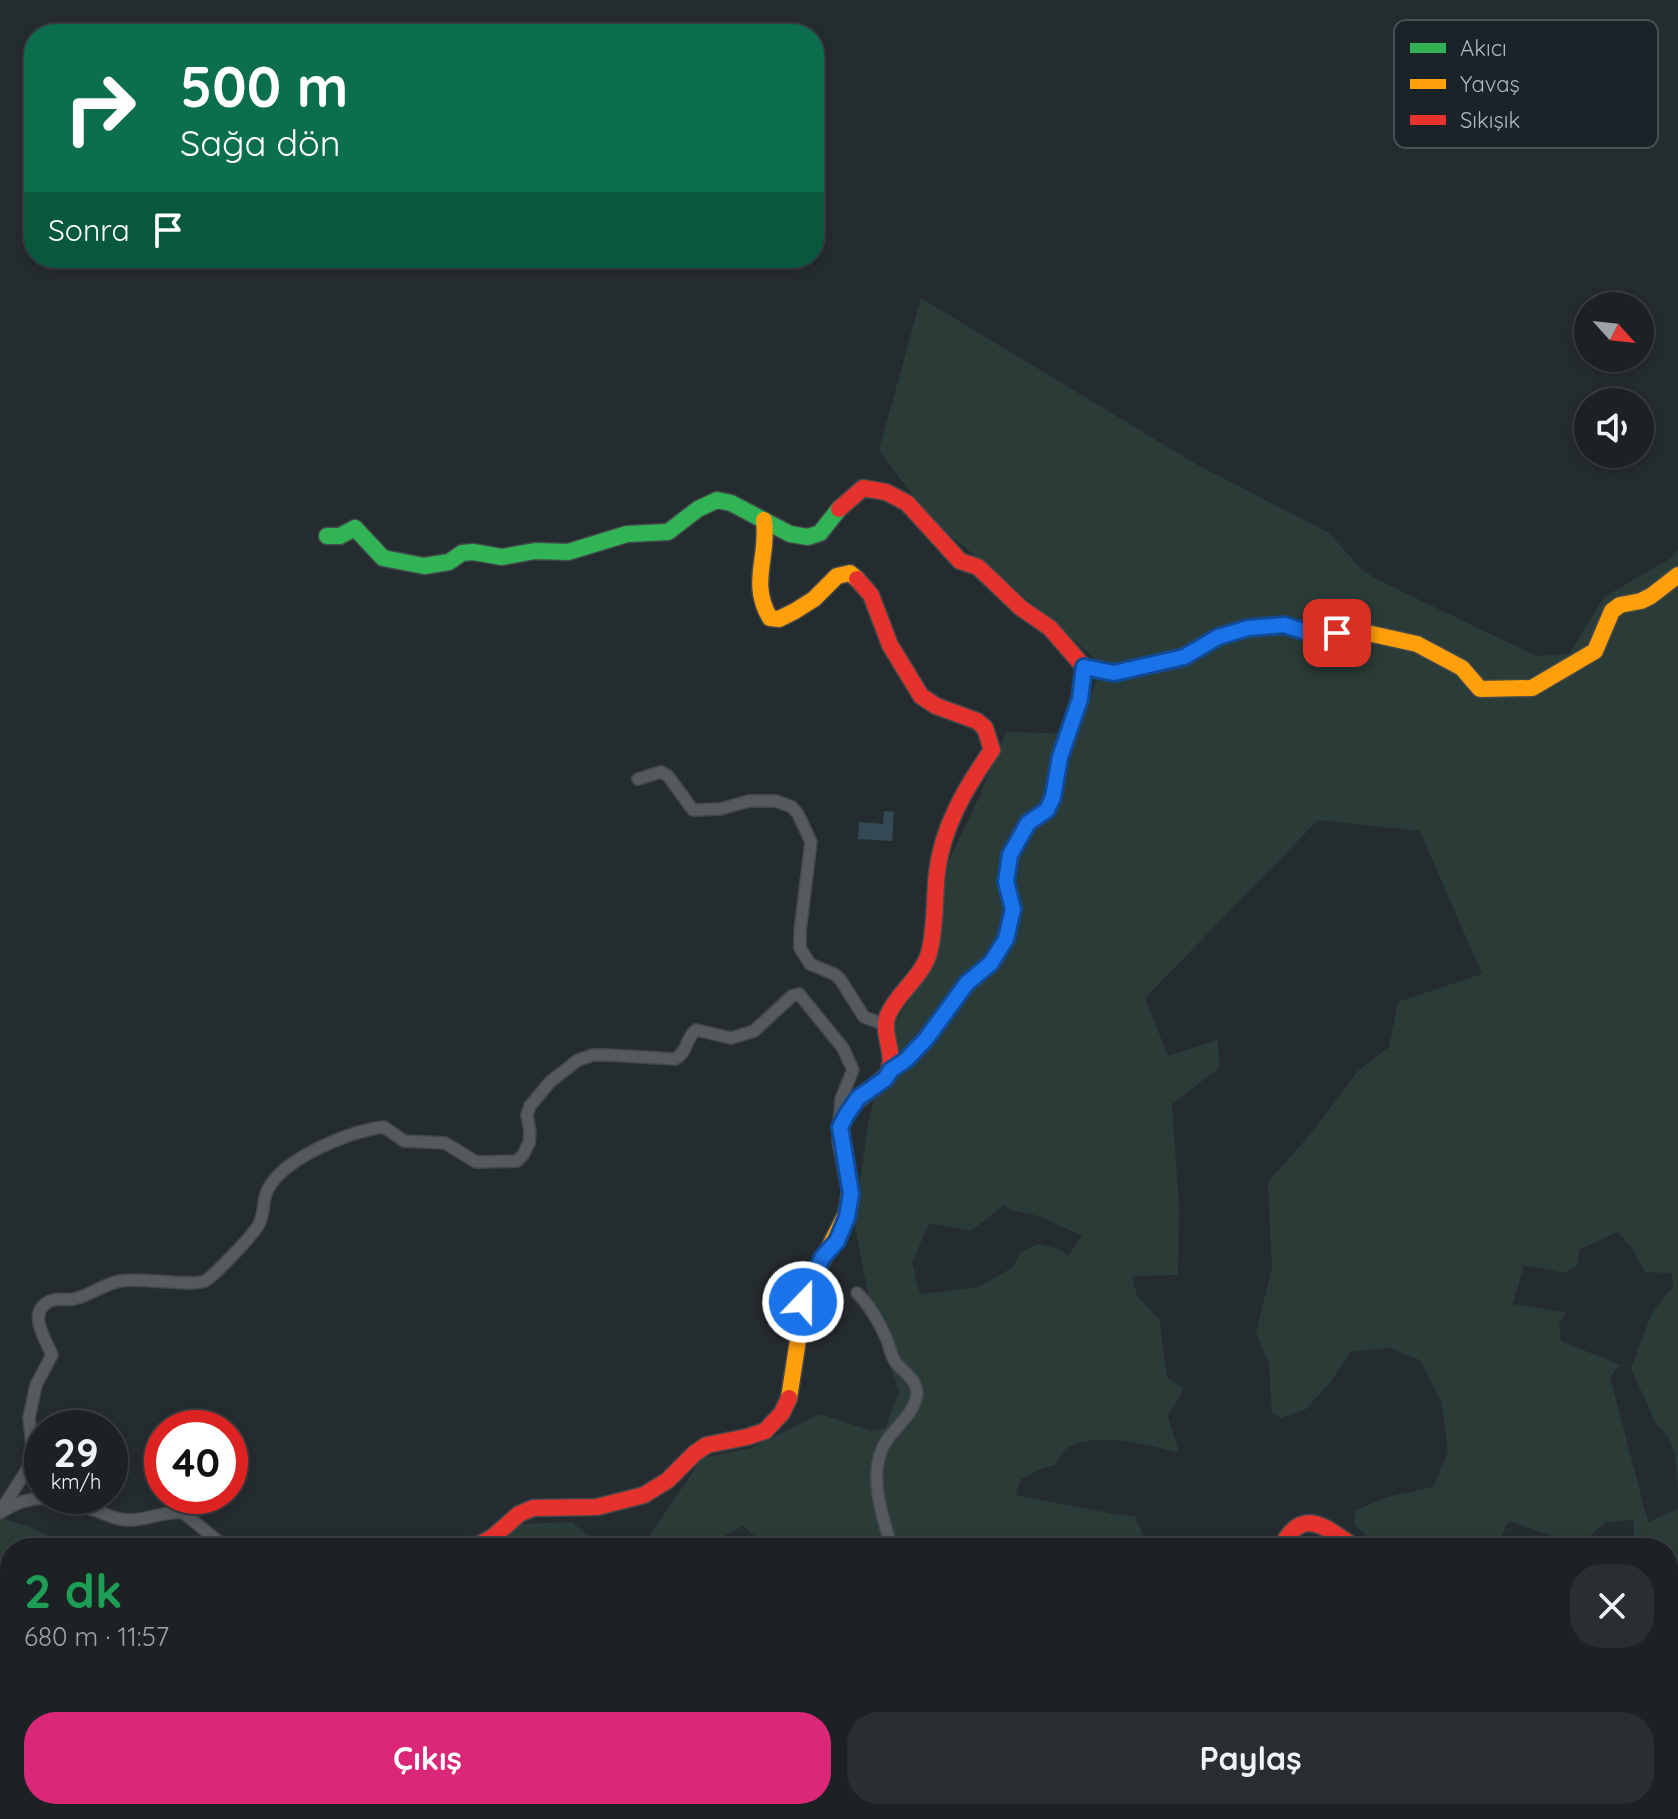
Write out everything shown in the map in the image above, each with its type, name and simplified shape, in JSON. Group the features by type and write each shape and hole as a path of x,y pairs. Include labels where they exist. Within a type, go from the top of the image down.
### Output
{"street":[{"path":"327,536 340,536 355,528 383,558 424,566 449,562 462,553 502,557 535,551 568,552 627,534 668,532 698,509 717,500 731,503 790,534 808,537 820,533 845,501 863,488 878,489 897,496 960,561 978,567 1021,608 1050,628 1084,667 1114,673 1184,657 1218,637 1248,628 1284,625 1319,636 1354,630 1417,644 1462,668 1480,689 1532,688 1595,651 1612,611 1620,605 1651,596 1678,575"},
{"path":"764,520 767,531 759,568 758,592 761,607 770,618 779,619 795,611 814,599 837,576 850,573 864,582 876,601 889,645 921,695 940,709 980,723 992,750 974,775 947,827 937,869 929,955 888,1015 886,1025 891,1070"},
{"path":"840,1127 858,1098 885,1079 926,1039 967,983 991,963 1006,939 1013,909 1006,882 1010,855 1028,823 1047,810 1053,797 1060,757 1080,699 1084,667"},
{"path":"638,779 661,772 668,776 693,810 720,809 749,801 783,802 792,807 811,842 800,948 810,964 840,979 864,1017 886,1025"},
{"path":"0,1512 28,1468 32,1446 29,1418 36,1385 52,1355 39,1326 42,1308 49,1302 95,1293 118,1281 199,1283 212,1277 259,1225 266,1192 273,1181 296,1162 355,1134 384,1127 404,1141 445,1143 476,1162 517,1161 529,1143 527,1115 530,1106 544,1088 578,1060 593,1055 675,1059 681,1056 692,1032 696,1030 731,1038 754,1031 792,996 799,994 843,1048 853,1070 838,1109 851,1194 847,1217 837,1241 822,1258 803,1302 790,1397 783,1413 771,1425 746,1440 707,1445 661,1486 640,1497 589,1509 530,1508 489,1538"},
{"path":"857,1293 885,1336 893,1359 915,1383 917,1391 901,1425 887,1440 880,1456 877,1478 889,1538"},
{"path":"0,1512 47,1496 132,1521 184,1513 214,1538"},
{"path":"1286,1538 1291,1528 1304,1522 1317,1523 1340,1538"}],"shaded area":[{"path":"921,298 1194,463 1329,533 1362,570 1378,580 1536,656 1569,654 1604,597 1671,558 1678,549 1678,1493 1675,1454 1668,1437 1655,1422 1631,1368 1652,1313 1673,1287 1672,1273 1645,1272 1632,1248 1618,1232 1580,1249 1577,1266 1564,1273 1524,1265 1513,1304 1567,1313 1559,1323 1561,1341 1620,1365 1610,1377 1648,1522 1678,1509 1678,1538 1634,1538 1634,1520 1606,1522 1587,1538 1559,1538 1509,1521 1502,1538 1370,1538 1354,1525 1356,1510 1388,1497 1433,1487 1448,1452 1442,1403 1420,1360 1390,1348 1350,1352 1331,1381 1306,1409 1281,1418 1272,1412 1269,1364 1256,1332 1272,1268 1268,1182 1313,1131 1358,1071 1389,1047 1398,1002 1482,974 1420,831 1318,820 1145,998 1168,1056 1217,1040 1220,1067 1172,1104 1179,1207 1178,1275 1132,1276 1137,1296 1159,1319 1167,1378 1184,1388 1168,1416 1179,1453 1121,1441 1090,1440 1077,1443 1064,1451 1055,1465 1021,1479 1016,1495 1135,1516 1144,1538 757,1538 743,1526 720,1538 645,1538 702,1458 751,1448 820,1414 871,1431 885,1428 899,1393 868,1294 854,1221 869,1119 892,1028 935,957 949,860 1006,732 1077,734 1102,665 1002,577 932,521 879,450","holes":["1004,1205 1042,1217 1082,1236 1068,1256 1059,1249 1038,1244 1021,1252 1013,1267 979,1287 920,1294 912,1263 929,1223 971,1231"]},
{"path":"0,1518 53,1538 0,1538"},
{"path":"572,1522 590,1538 499,1538 520,1524"}],"water":[{"path":"884,811 894,812 892,841 858,839 859,822 883,824"}],"traffic: fast":[{"path":"327,536 340,536 355,528 383,558 424,566 449,562 462,553 502,557 535,551 568,552 627,534 668,532 698,509 717,500 731,503 790,534 808,537 820,533 839,509"}],"traffic: slow":[{"path":"764,520 760,581 764,605 770,618 779,619 795,611 814,599 837,576 850,573 857,579"},
{"path":"1175,659 1218,637 1248,628 1284,625 1319,636 1354,630 1417,644 1462,668 1480,689 1532,688 1595,651 1612,611 1620,605 1651,596 1678,575"},
{"path":"789,1398 805,1295 847,1212 850,1189 841,1144 841,1126 850,1107 887,1075"}],"traffic: jam":[{"path":"839,509 863,488 886,492 907,503 960,561 978,567 1021,608 1050,628 1084,667 1114,673 1175,659"},
{"path":"857,579 871,595 890,645 921,696 936,706 977,721 985,728 992,750 964,793 944,840 937,873 929,953 921,969 892,1007 886,1022 891,1060 887,1075"},
{"path":"491,1538 519,1514 533,1508 597,1507 644,1495 668,1480 707,1445 765,1431 782,1413 789,1398"},
{"path":"1287,1538 1297,1527 1306,1523 1325,1528 1340,1538"}],"route":[{"path":"803,1302 822,1258 837,1241 847,1217 851,1194 840,1127 847,1114 858,1098 885,1079 926,1039 967,983 991,963 1006,939 1013,909 1006,882 1010,855 1028,823 1047,810 1053,797 1060,757 1080,699 1084,667 1114,673 1138,665 1168,661 1184,657 1218,637 1248,628 1284,625 1319,636 1337,633"}]}
